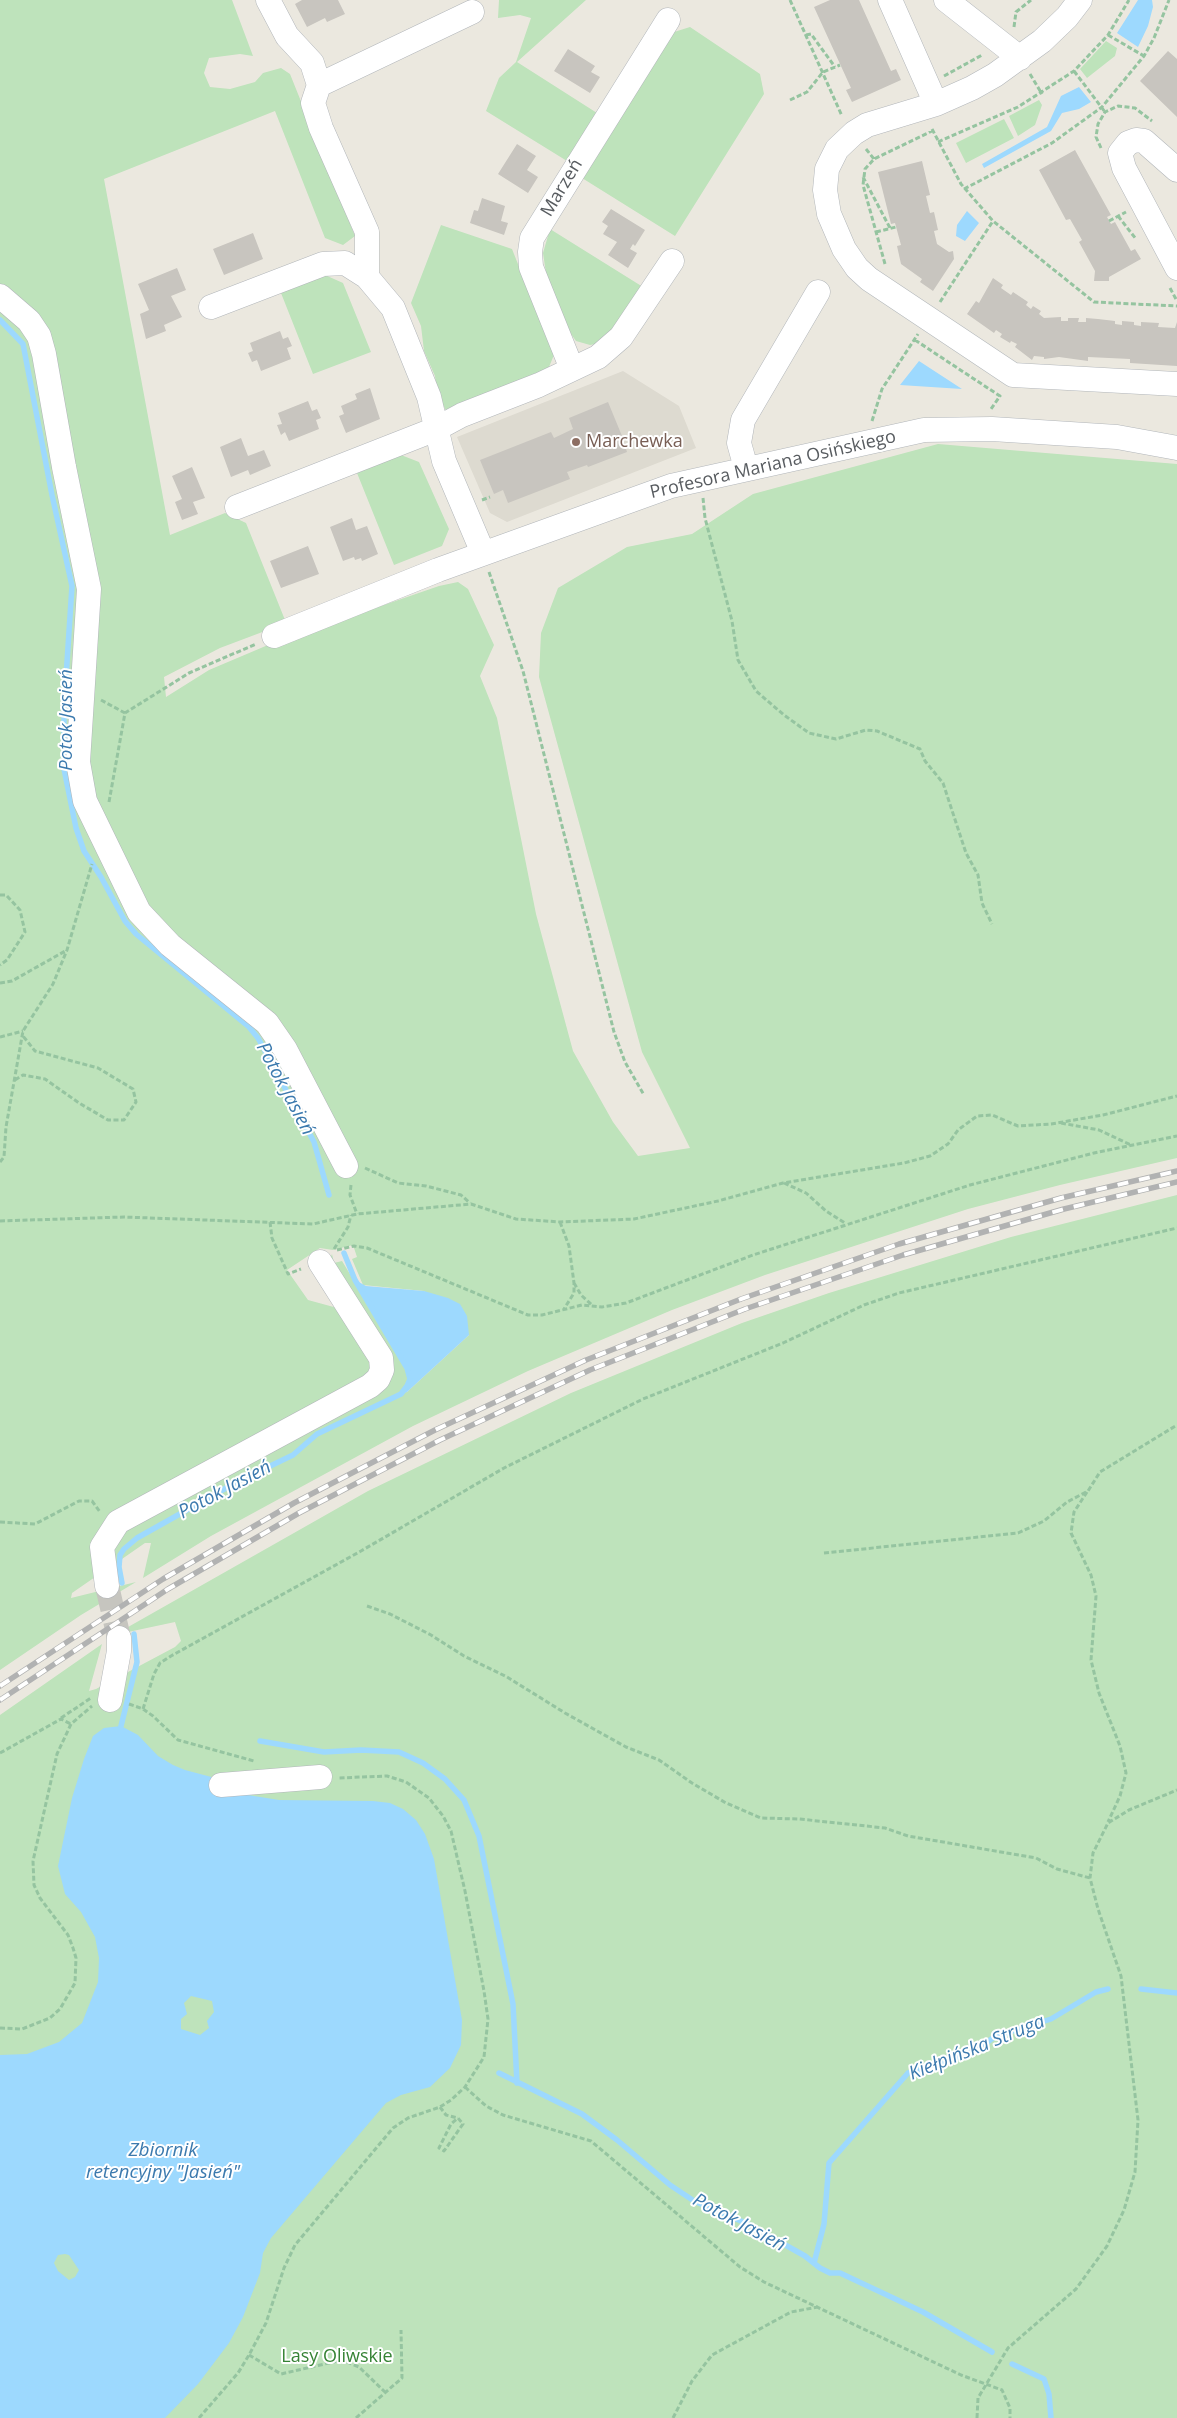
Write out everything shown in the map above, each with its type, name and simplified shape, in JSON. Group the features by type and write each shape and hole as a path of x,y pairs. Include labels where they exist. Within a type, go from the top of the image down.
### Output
{"street":[{"path":"268,0 287,36 312,63 319,85 313,103 318,120 367,232 367,277"},
{"path":"890,0 936,104"},
{"path":"946,0 1020,58"},
{"path":"1080,0 1067,17 1042,41 1020,58 972,88 936,104 867,125 837,149 827,170 825,190 828,214 844,249 857,268 869,279 1013,375 1177,384"},
{"path":"319,85 472,12"},
{"name":"Marzeń","path":"572,369 531,267 530,252 532,238 668,20"},
{"path":"1177,170 1144,142 1136,140 1128,143 1120,153 1124,168 1177,268"},
{"path":"238,507 436,429 462,415 539,385 598,357 621,336 672,261"},
{"path":"211,307 323,264 345,262 367,277 393,308 428,397 444,461 483,553"},
{"path":"746,468 739,443 743,420 818,292"},
{"path":"0,296 29,321 38,336 44,354 64,467 89,589 78,762 85,801 100,836 139,912 153,930 260,1017 276,1034 346,1166"},
{"name":"Profesora Mariana Osińskiego","path":"274,636 483,553 671,486 924,430 954,428 1118,437 1177,448"},
{"path":"107,1586 102,1562 102,1547 111,1530 126,1517 370,1386 378,1379 382,1370 381,1358 320,1262"},
{"path":"110,1696 119,1651 119,1638"},
{"path":"221,1785 320,1777"}],"path":[{"path":"790,0 844,120"},
{"path":"1009,30 1014,27 1016,12 1031,0"},
{"path":"1129,0 1108,35 1074,72 1042,94 1018,107 938,142 964,189 993,221 1094,302 1177,306"},
{"path":"964,189 1052,142 1102,107 1144,56 1154,38 1169,0"},
{"path":"806,35 810,34 836,67"},
{"path":"1108,35 1144,56"},
{"path":"790,100 807,92 824,72 840,65"},
{"path":"1074,72 1105,112"},
{"path":"1034,80 1042,94"},
{"path":"885,265 862,185 865,168 874,159 932,131"},
{"path":"863,177 890,228"},
{"path":"1109,221 1118,216"},
{"path":"876,232 896,227"},
{"path":"915,340 1000,396 990,411"},
{"path":"871,424 882,389"},
{"path":"708,477 703,499 705,518 732,621 738,660 756,690 784,716 809,733 836,739 866,730 877,731 920,749 925,761 943,783 966,853 978,875 982,902 992,924"},
{"path":"483,553 523,671 614,1032 626,1062 644,1095"},
{"path":"100,836 111,794 125,713 189,673 274,636"},
{"path":"0,1162 4,1157 6,1127 23,1033 53,984 67,950 88,879"},
{"path":"0,895 6,895 20,910 25,932 8,960 0,965"},
{"path":"0,983 12,981 67,950"},
{"path":"0,1037 23,1033"},
{"path":"14,1080 23,1075 45,1079 78,1103 108,1120 124,1120 136,1102 133,1089 98,1068 35,1051 23,1033"},
{"path":"0,1221 124,1218 313,1224 357,1214 471,1204 516,1219 560,1222 634,1219 718,1201 783,1183 904,1163 930,1156 948,1144 958,1130 977,1116 992,1115 1018,1126 1059,1123 1103,1115 1177,1096"},
{"path":"1059,1123 1099,1130 1131,1146"},
{"path":"351,1215 348,1227 333,1251 354,1246 367,1248 528,1315 542,1315 582,1304 593,1306 626,1303 753,1255 970,1184 1094,1153 1177,1136"},
{"path":"357,1214 350,1195 351,1185 346,1166 365,1168 398,1183 426,1186 461,1195 471,1204"},
{"path":"783,1183 806,1194 826,1211 846,1224"},
{"path":"270,1222 272,1238 288,1274 320,1262"},
{"path":"560,1222 569,1246 574,1282 574,1293 563,1309"},
{"path":"143,1709 154,1674 160,1663 171,1656 361,1551 504,1468 643,1399 783,1343 864,1305 899,1293 1177,1228"},
{"path":"574,1282 584,1298 593,1306"},
{"path":"977,2418 978,2398 1008,2348 1025,2332 1058,2307 1076,2289 1092,2268 1106,2246 1124,2210 1135,2172 1138,2120 1124,1996 1117,1960 1098,1909 1090,1878 1094,1853 1120,1796 1126,1773 1120,1746 1099,1694 1091,1660 1096,1596 1091,1575 1071,1533 1074,1512 1100,1472 1177,1425"},
{"path":"824,1553 1018,1532 1044,1521 1067,1502 1088,1491"},
{"path":"0,1522 35,1524 79,1501 92,1501 111,1530"},
{"path":"367,1606 390,1614 431,1635 464,1656 507,1677 565,1713 626,1747 659,1760 709,1793 761,1818 799,1819 885,1828 908,1836 1036,1858 1057,1869 1090,1878"},
{"path":"0,1753 61,1719 97,1693 110,1696"},
{"path":"0,2028 22,2029 50,2018 60,2009 75,1983 76,1958 74,1948 68,1935 40,1898 34,1885 32,1861 57,1754 71,1724 84,1711 110,1696"},
{"path":"135,1706 143,1709 178,1740 256,1761"},
{"path":"61,1719 71,1724"},
{"path":"199,2418 232,2380 249,2355 266,2322 289,2254 295,2245 399,2122 440,2107 465,2086 484,2057 488,2019 465,1891 450,1831 443,1816 429,1798 406,1782 387,1776 320,1777"},
{"path":"1108,1823 1129,1810 1177,1790"},
{"path":"465,2086 486,2106 503,2115 591,2141 740,2267 764,2282 961,2375 1002,2390 1010,2408 1010,2418"},
{"path":"440,2107 446,2115 458,2118 463,2124 444,2151 439,2148 451,2124 458,2118"},
{"path":"673,2418 692,2381 712,2355 791,2312 818,2307"},
{"path":"356,2418 402,2378 401,2330"},
{"path":"249,2355 281,2374 342,2360 360,2367 385,2392"}],"shaded area":[{"name":"Marchewka","path":"623,371 679,406 696,448 507,522 490,513 457,437"}],"green space":[{"path":"0,0 232,0 253,56 240,54 209,58 204,73 210,87 230,89 255,82 263,73 281,68 290,74 355,236 343,245 325,238 275,111 104,179 170,535 225,513 246,523 285,620 273,628 220,648 164,677 166,697 209,670 268,645 439,586 458,582 468,589 494,645 480,676 497,718 536,914 573,1051 613,1122 638,1156 690,1148 642,1052 539,677 541,633 558,588 627,547 692,534 753,494 938,444 1177,464 1177,1158 1060,1185 968,1209 765,1275 672,1310 528,1371 413,1426 211,1536 143,1578 151,1543 145,1543 109,1568 113,1536 385,1376 330,1259 332,1254 334,1263 342,1261 407,1368 410,1379 402,1393 407,1392 469,1335 424,1291 363,1285 352,1259 357,1257 353,1245 333,1250 320,1248 287,1270 308,1300 341,1309 377,1370 120,1515 98,1575 72,1593 71,1598 136,1582 81,1615 0,1670"},
{"path":"499,0 586,0 517,62 597,113 567,161 486,111 499,78 516,62 531,18 520,15 498,18"},
{"path":"690,27 760,74 764,94 675,236 582,178 671,33"},
{"path":"1106,41 1117,48 1115,56 1087,78 1080,69"},
{"path":"1039,100 1042,105 1035,125 1018,136 1009,116"},
{"path":"1004,119 1014,138 966,163 956,143"},
{"path":"441,225 512,249 554,355 546,374 447,412 437,395 435,376 424,351 421,326 411,303"},
{"path":"550,229 643,287 605,342 590,345 576,341 566,327 547,280 543,253"},
{"path":"325,275 343,283 371,352 313,374 281,293"},
{"path":"401,455 419,462 449,529 442,546 394,565 357,473"},
{"name":"Lasy Oliwskie","path":"1177,1195 1177,2418 0,2418 0,1715 102,1644 89,1691 175,1647 181,1641 175,1622 114,1635 368,1491 571,1393 742,1323 829,1293 1011,1237"}],"water":[{"path":"1138,0 1152,0 1153,7 1148,26 1138,47 1117,33"},
{"path":"1079,87 1091,102 1079,109 1062,113 1051,131 984,168 982,164 1047,127 1061,96"},
{"path":"967,211 979,223 965,241 956,236 957,225"},
{"path":"919,361 962,389 900,385"},
{"path":"355,1280 366,1286 424,1291 448,1298 460,1304 467,1316 469,1335 407,1392 401,1394 410,1379 407,1368"},
{"name":"Zbiornik retencyjny \"Jasień\"","path":"121,1726 138,1735 158,1756 173,1765 219,1779 223,1791 279,1800 373,1801 390,1803 403,1809 416,1820 425,1834 434,1859 462,2020 461,2045 450,2068 430,2087 401,2095 386,2103 271,2238 263,2253 260,2273 243,2317 229,2343 198,2384 165,2418 0,2418 0,2055 27,2054 59,2042 82,2023 98,1982 99,1958 95,1937 81,1912 65,1894 58,1866 72,1798 84,1759 93,1736 104,1728","holes":["191,1996 212,2001 214,2012 207,2021 209,2028 200,2035 181,2029 181,2019 187,2014 184,2003","58,2255 69,2255 79,2270 75,2277 69,2280 58,2271 54,2263"]}],"building":[{"path":"302,0 338,0 345,14 327,22 325,18 307,27 295,4"},
{"path":"830,0 859,0 891,71 896,69 901,80 852,102 846,90 851,88 814,7"},
{"path":"568,49 595,66 591,72 600,77 590,93 554,71"},
{"path":"1168,51 1177,59 1177,117 1140,81"},
{"path":"517,144 536,156 527,170 538,177 528,193 498,174"},
{"path":"1075,150 1111,215 1107,217 1111,224 1115,222 1131,251 1135,249 1141,259 1109,277 1109,281 1094,281 1095,271 1079,242 1082,240 1070,219 1066,220 1039,170"},
{"path":"922,161 930,195 926,196 930,213 934,212 938,230 934,231 937,244 949,252 953,251 954,259 933,291 920,282 922,279 901,264 897,246 901,245 895,223 891,224 878,172"},
{"path":"482,198 505,206 501,221 508,223 504,235 470,223 474,210 478,211"},
{"path":"611,209 645,230 635,246 633,244 630,249 637,253 628,268 608,255 617,242 603,234 608,226 602,222"},
{"path":"253,233 263,259 224,275 213,249"},
{"path":"177,268 186,290 171,296 182,317 164,325 166,331 146,339 140,314 149,310 138,284"},
{"path":"993,278 1003,285 1001,288 1011,295 1013,292 1028,302 1026,305 1031,309 1033,306 1041,311 1039,314 1044,318 1061,317 1061,321 1068,321 1068,318 1079,318 1078,322 1086,322 1086,318 1115,321 1115,324 1122,325 1122,321 1134,322 1134,325 1141,326 1141,322 1159,323 1158,327 1175,328 1177,322 1177,366 1130,363 1130,359 1088,357 1088,361 1059,357 1044,359 1044,357 1034,356 1032,360 1015,347 1017,344 1011,341 1010,343 1000,337 1002,334 996,330 994,333 967,314 976,301 979,303"},
{"path":"280,331 283,339 288,337 292,346 287,348 291,359 261,371 257,360 252,362 248,353 253,351 250,343"},
{"path":"370,388 380,419 346,433 339,416 344,414 341,406 357,399 355,394"},
{"path":"308,401 312,411 317,409 321,418 316,420 319,429 289,441 285,432 281,435 277,425 282,424 278,413"},
{"path":"608,402 622,436 619,438 620,443 624,442 627,452 588,467 587,465 567,472 570,479 508,503 503,490 494,494 480,460 551,432 554,438 573,429 569,418"},
{"path":"241,438 248,456 264,450 271,466 250,475 248,470 231,477 220,447"},
{"path":"192,467 205,498 193,502 198,514 182,520 175,502 182,499 172,476"},
{"path":"352,518 356,530 367,526 378,554 362,561 361,558 355,560 354,557 343,561 330,527"},
{"path":"308,546 319,574 281,588 270,561"}],"waterway":[{"name":"Potok Jasień","path":"0,320 23,344 52,495 72,586 64,708 64,769 76,828 84,851 101,877 125,921 136,934 249,1027 258,1038 314,1142 329,1195"},
{"name":"Potok Jasień","path":"122,1583 119,1567 120,1555 137,1538 235,1483 293,1455 317,1434 401,1394 407,1386 410,1379 407,1368 355,1280 344,1253"},
{"name":"Potok Jasień","path":"121,1726 137,1662 134,1634"},
{"path":"260,1741 324,1752 361,1750 399,1752 423,1763 445,1779 464,1800 479,1836 513,2004 517,2083"},
{"name":"Kiełpińska Struga","path":"814,2263 824,2224 829,2163 908,2073 942,2064 985,2044 994,2037 1051,2019 1096,1992 1108,1989"},
{"name":"Kiełpińska Struga","path":"1141,1989 1177,1993"},
{"name":"Potok Jasień","path":"499,2073 582,2114 617,2140 670,2185 694,2201 748,2224 805,2256 830,2273 840,2273 923,2312 992,2352"},
{"name":"Potok Jasień","path":"1012,2364 1044,2379 1049,2394 1051,2418"}],"tunnel":[{"path":"107,1586 119,1638"}],"railway":[{"path":"0,1686 163,1579 294,1503 435,1430 586,1360 741,1299 899,1244 1061,1198 1177,1171"},
{"path":"0,1700 168,1589 299,1513 440,1440 590,1370 745,1309 903,1255 1064,1209 1177,1182"}],"place":[{"name":"Marchewka","path":"576,442"}]}
